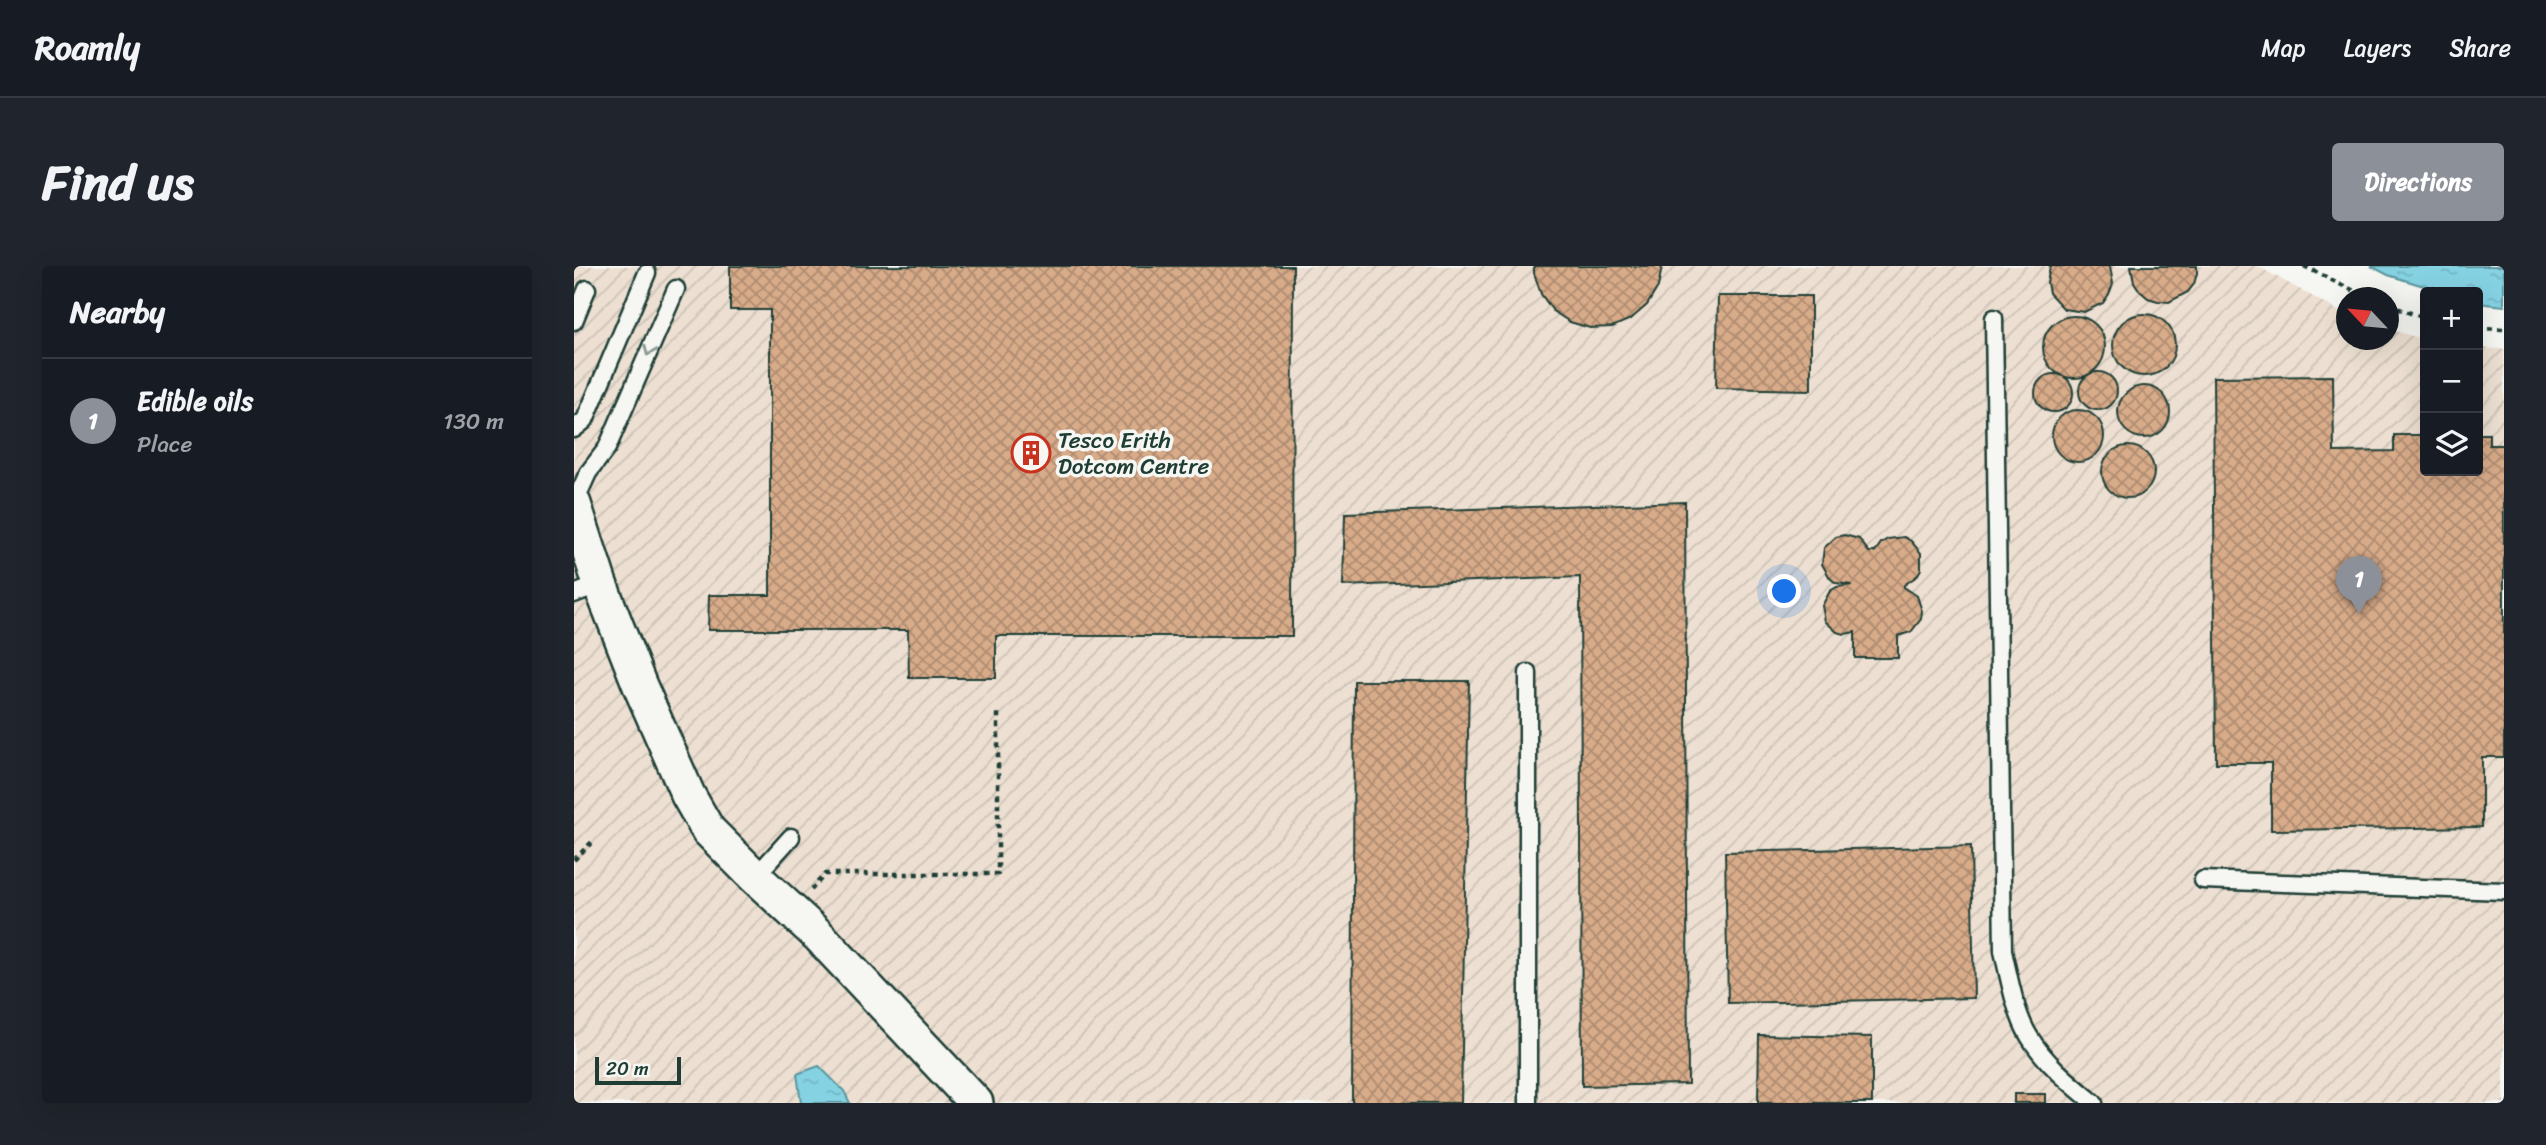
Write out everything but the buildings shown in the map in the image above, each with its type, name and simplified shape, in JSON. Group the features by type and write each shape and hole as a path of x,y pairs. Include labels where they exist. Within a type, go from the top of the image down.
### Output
{"street":[{"path":"574,504 587,589 640,686 688,795 708,830 818,935 976,1103"}],"lane":[{"path":"574,429 585,420 646,273"},
{"path":"574,321 587,289"},
{"path":"574,504 588,473 607,449 676,289"},
{"path":"1994,318 2003,951 2012,992 2028,1035 2060,1075 2094,1103"},
{"path":"1528,673 1528,1103"},
{"path":"755,877 791,837"},
{"path":"2203,880 2504,891"}],"path":[{"path":"2304,266 2346,287"},
{"path":"2399,309 2420,316"},
{"path":"2483,328 2504,329"},
{"path":"792,911 825,874 998,874 998,709"},
{"path":"574,860 595,839"}],"shaded area":[{"path":"574,266 2257,266 2336,309 2336,350 2399,350 2399,332 2420,338 2420,476 2483,476 2483,348 2504,349 2504,1103 574,1103"}],"water":[{"path":"2371,266 2504,266 2504,306 2483,304 2483,287 2427,287 2388,275"},
{"path":"819,1066 844,1091 850,1103 801,1103 797,1074"}],"place":[{"name":"Tesco Erith Dotcom Centre","path":"1031,453"},
{"name":"Edible oils","path":"2359,614"}]}
